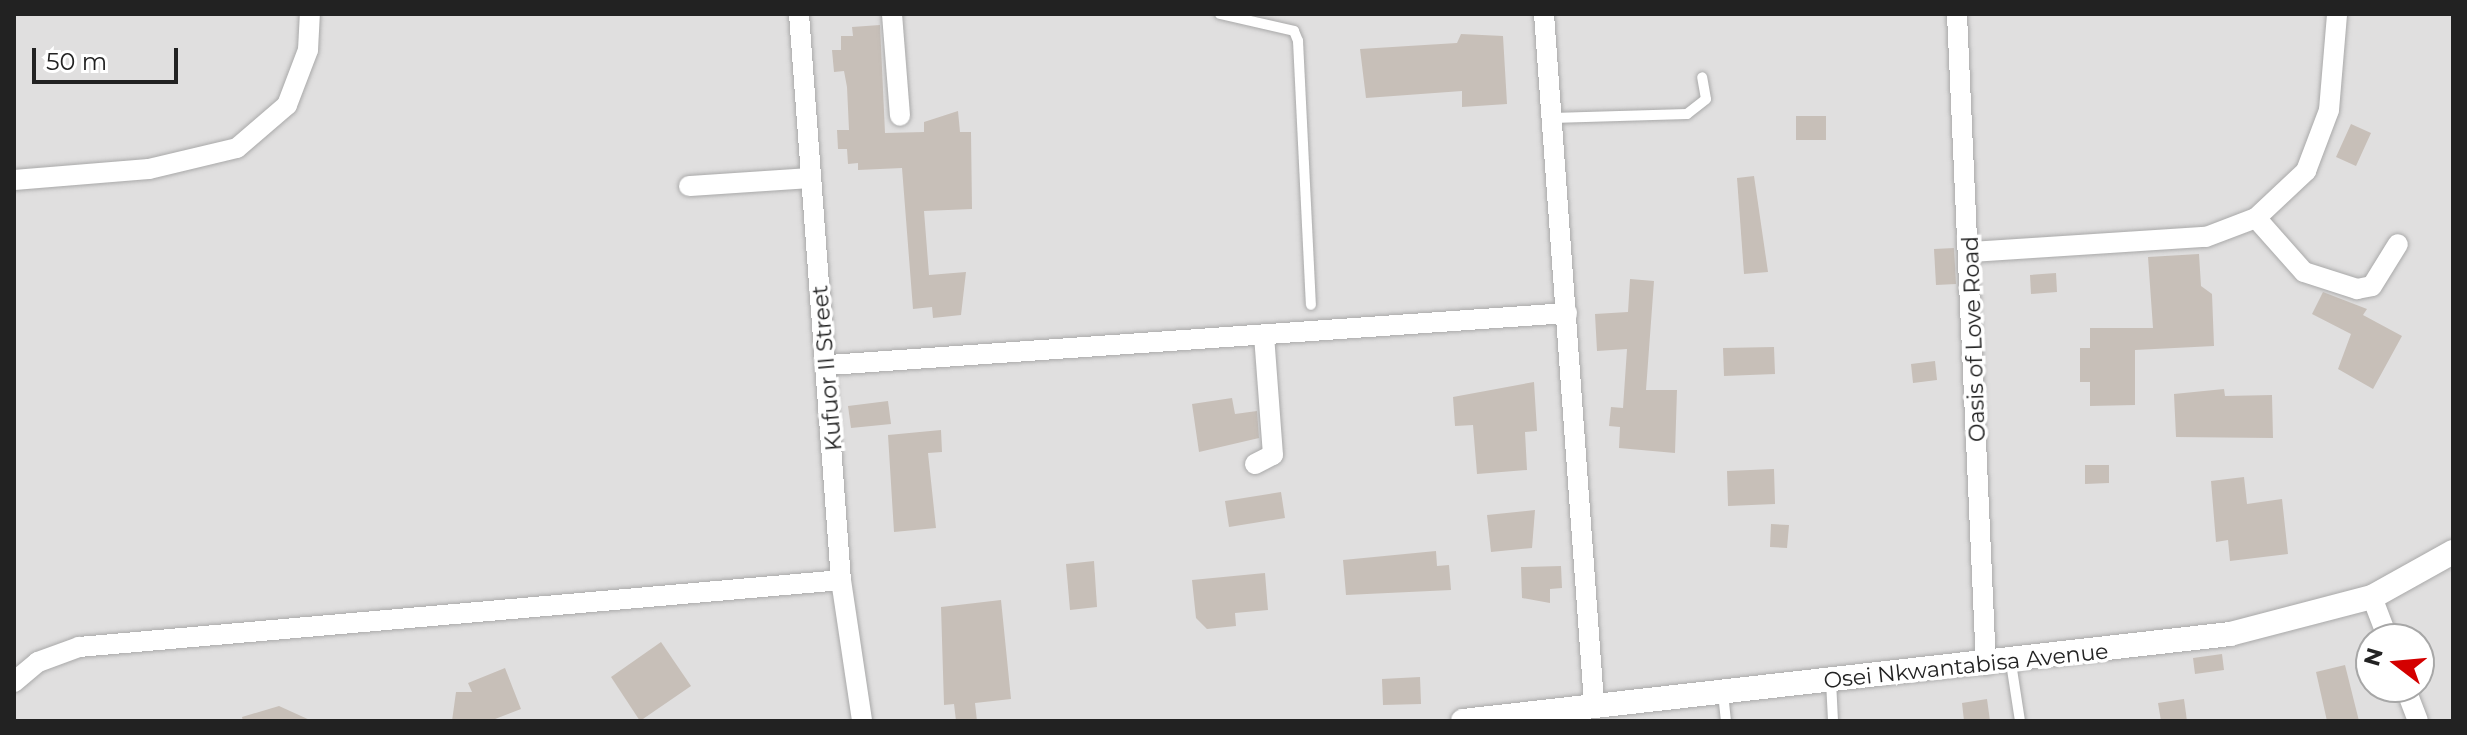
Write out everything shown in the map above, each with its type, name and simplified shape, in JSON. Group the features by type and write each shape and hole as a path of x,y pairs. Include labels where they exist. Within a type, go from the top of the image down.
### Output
{"street":[{"path":"14,180 149,169 237,148 287,105 308,50 310,14"},
{"name":"Kufuor II Street","path":"799,14 808,178 829,365 841,580 862,721"},
{"path":"892,14 900,116"},
{"path":"1544,14 1594,703"},
{"name":"Oasis of Love Road","path":"1957,14 1971,252 1986,665"},
{"path":"1971,252 2206,237 2256,218 2306,171 2329,110 2337,14"},
{"path":"689,186 808,178"},
{"path":"2256,218 2304,272 2357,289 2372,286 2398,244"},
{"path":"829,365 1567,313"},
{"path":"1255,464 1273,455 1264,335"},
{"name":"Osei Nkwantabisa Avenue","path":"1463,721 1594,703 2011,663 2230,634 2372,597 2453,552"},
{"path":"14,681 79,647 841,580"},
{"path":"2372,597 2382,623"}],"lane":[{"path":"1220,14 1294,31 1298,41 1311,305"},
{"path":"1552,118 1687,114 1706,99 1702,77"},
{"path":"2011,663 2020,721"},
{"path":"1831,681 1833,721"},
{"path":"1723,693 1726,721"}],"shaded area":[{"path":"14,14 2453,14 2453,721 14,721"}],"building":[{"path":"880,25 885,133 924,132 924,122 958,111 960,132 971,132 972,209 924,211 929,275 966,272 961,315 933,318 932,307 913,309 902,168 858,170 858,163 848,164 847,149 838,149 837,130 849,130 847,87 844,71 834,72 832,50 841,50 841,36 853,36 852,27"},
{"path":"1461,34 1503,36 1507,104 1462,107 1462,91 1366,98 1360,49 1457,43"},
{"path":"1796,116 1826,116 1826,140 1796,140"},
{"path":"2351,124 2371,133 2356,166 2336,157"},
{"path":"1754,176 1768,272 1744,274 1737,178"},
{"path":"1954,248 1956,284 1936,285 1934,249"},
{"path":"2199,254 2201,286 2212,294 2214,346 2135,350 2135,405 2090,406 2090,382 2080,382 2080,348 2090,348 2090,328 2153,328 2148,257"},
{"path":"2056,273 2057,292 2031,294 2030,275"},
{"path":"1630,279 1654,281 1646,390 1677,390 1675,453 1619,448 1620,427 1609,426 1611,407 1623,408 1627,349 1597,351 1595,314 1628,312"},
{"path":"2323,292 2367,309 2363,315 2402,336 2373,389 2338,369 2351,334 2312,314"},
{"path":"1774,347 1775,374 1724,376 1723,348"},
{"path":"1935,361 1937,380 1913,383 1911,364"},
{"path":"1534,382 1537,431 1525,432 1527,470 1477,474 1473,425 1455,426 1453,397"},
{"path":"2224,389 2225,396 2272,395 2273,438 2176,437 2174,394"},
{"path":"1232,398 1235,414 1257,411 1259,438 1199,452 1192,404"},
{"path":"888,401 891,424 851,428 848,406"},
{"path":"941,430 942,452 928,453 936,528 894,532 888,435"},
{"path":"2085,465 2109,465 2109,483 2085,484"},
{"path":"1774,469 1775,504 1728,506 1727,471"},
{"path":"2244,477 2247,504 2282,499 2288,554 2230,561 2228,540 2216,542 2211,481"},
{"path":"1281,492 1285,518 1229,527 1225,501"},
{"path":"1535,510 1532,548 1491,552 1487,515"},
{"path":"1771,524 1789,525 1787,548 1770,547"},
{"path":"1436,551 1437,566 1449,565 1451,590 1346,595 1343,560"},
{"path":"1094,561 1097,607 1070,610 1066,564"},
{"path":"1561,566 1562,588 1550,589 1550,603 1522,598 1521,567"},
{"path":"1265,573 1268,610 1235,613 1236,626 1207,629 1196,618 1192,580"},
{"path":"1001,600 1011,699 975,703 977,721 956,721 954,704 944,705 941,607"},
{"path":"661,642 691,686 640,721 611,677"},
{"path":"2222,654 2224,670 2195,674 2193,658"},
{"path":"2345,665 2359,721 2327,721 2316,672"},
{"path":"505,668 521,709 490,721 452,721 456,692 472,692 468,683"},
{"path":"1420,677 1421,704 1383,705 1382,679"},
{"path":"1987,699 1990,721 1964,721 1962,703"},
{"path":"2184,699 2187,721 2161,721 2158,703"},
{"path":"279,706 312,721 243,721 242,717"}]}
